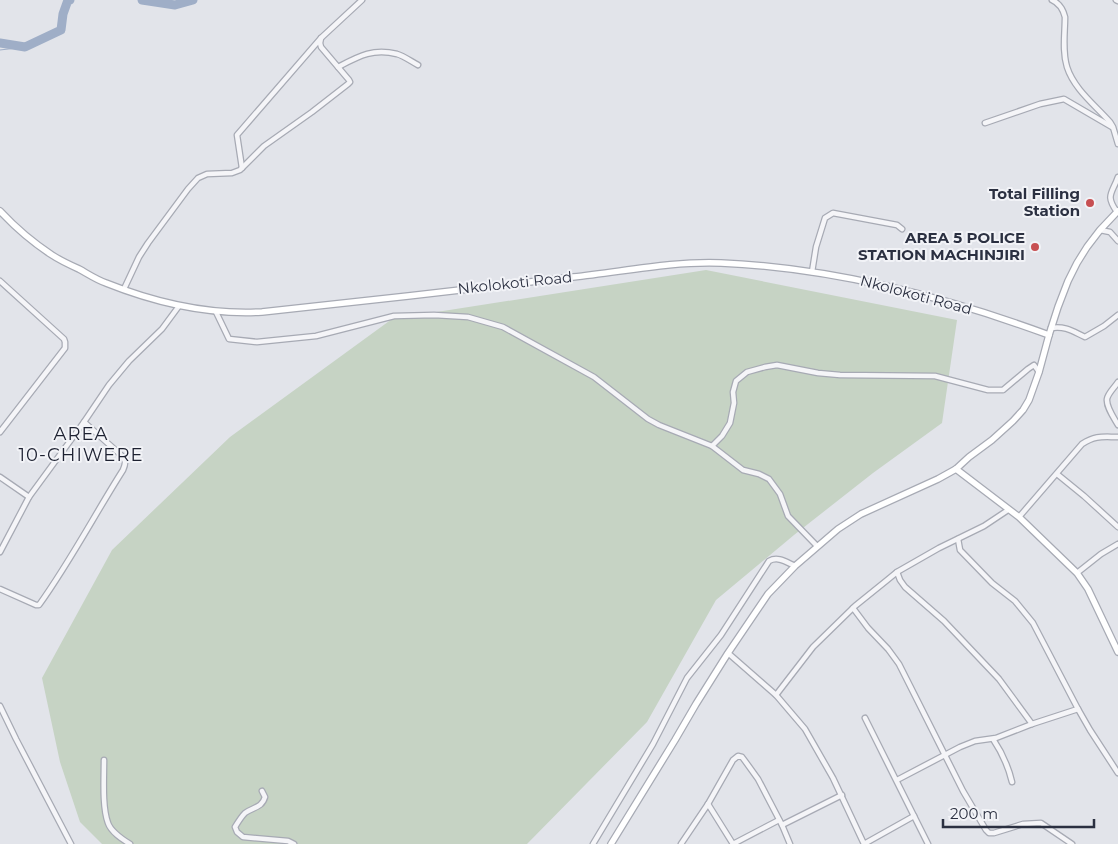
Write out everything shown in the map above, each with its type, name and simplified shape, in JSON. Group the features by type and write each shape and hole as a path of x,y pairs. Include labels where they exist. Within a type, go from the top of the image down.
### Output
{"main road":[{"name":"Nkolokoti Road","path":"0,211 52,255 105,283 155,300 216,312 262,312 685,264 719,263 853,278 912,291 965,306 1049,335"},
{"path":"611,844 728,653 768,594 795,566 838,529 861,514 956,469 1018,416 1029,400 1040,372 1051,328 1077,263 1087,246 1118,212"},
{"path":"956,469 1019,517 1077,572 1088,589 1118,652"}],"street":[{"path":"242,168 237,135 321,38 362,0"},
{"path":"1052,0 1063,10 1065,17 1065,59 1072,80 1110,122 1118,144"},
{"path":"124,289 139,257 148,243 198,178 207,174 236,172 264,146 350,82 321,47 321,38"},
{"path":"338,67 361,55 378,52 399,54 418,65"},
{"path":"985,123 1040,104 1064,99 1113,127"},
{"path":"1118,177 1110,198 1111,203 1118,212"},
{"path":"812,272 816,247 825,218 833,213 897,225 902,230"},
{"path":"1100,230 1110,232 1118,241"},
{"path":"0,281 64,339 65,344 59,356 0,432"},
{"path":"0,552 29,497 115,377 162,329 179,306"},
{"path":"216,312 229,339 257,342 316,336 394,316 468,317 503,327 594,377 648,419 712,446 744,470 769,479 780,494 788,516 817,546"},
{"path":"1051,328 1061,327 1069,329 1085,337 1118,315"},
{"path":"712,446 716,444 730,423 736,381 754,369 778,365 818,373 840,375 935,376 988,390 1003,390 1034,365 1040,372"},
{"path":"1118,382 1107,401 1108,407 1118,425"},
{"path":"0,590 36,605 39,604 82,538 126,464 121,455 84,422"},
{"path":"1019,517 1077,449 1090,439 1096,437 1118,438"},
{"path":"1057,474 1118,527"},
{"path":"0,477 29,497"},
{"path":"776,695 813,647 854,608 897,572 984,526 1008,510"},
{"path":"958,539 960,550 992,583 1015,600 1033,623 1064,679 1078,709 1118,773"},
{"path":"1077,572 1118,544"},
{"path":"593,844 653,744 687,678 721,635 769,561 778,558 795,566"},
{"path":"897,572 905,587 944,621 999,679 1032,724"},
{"path":"854,608 868,628 899,664 967,798 989,833 1023,824 1041,823 1072,844"},
{"path":"728,653 776,695 805,729 842,795 864,844 914,816"},
{"path":"0,706 71,844"},
{"path":"897,780 975,741 993,739 1078,709"},
{"path":"865,718 928,844"},
{"path":"993,739 1002,754 1012,782"},
{"path":"681,844 708,804 733,760 738,756 742,757 758,779 790,844"},
{"path":"104,760 105,806 108,824 120,839 130,844"},
{"path":"262,791 265,797 264,802 246,812 235,828 237,832 243,837 288,841 294,844"},
{"path":"708,804 733,844 842,795"}],"green space":[{"path":"706,270 957,320 942,423 873,473 716,600 647,722 527,844 102,844 80,822 60,762 42,678 112,550 230,437 392,319"}],"waterway":[{"path":"0,43 25,47 61,30 63,14 68,0 70,0"},
{"path":"142,0 175,5 193,0"},
{"path":"0,50 25,47"}],"place":[{"name":"Total Filling Station","path":"1090,203"},
{"name":"AREA 5 POLICE STATION MACHINJIRI","path":"1035,247"}],"district":[{"name":"AREA 10-CHIWERE","path":"81,444"}]}
